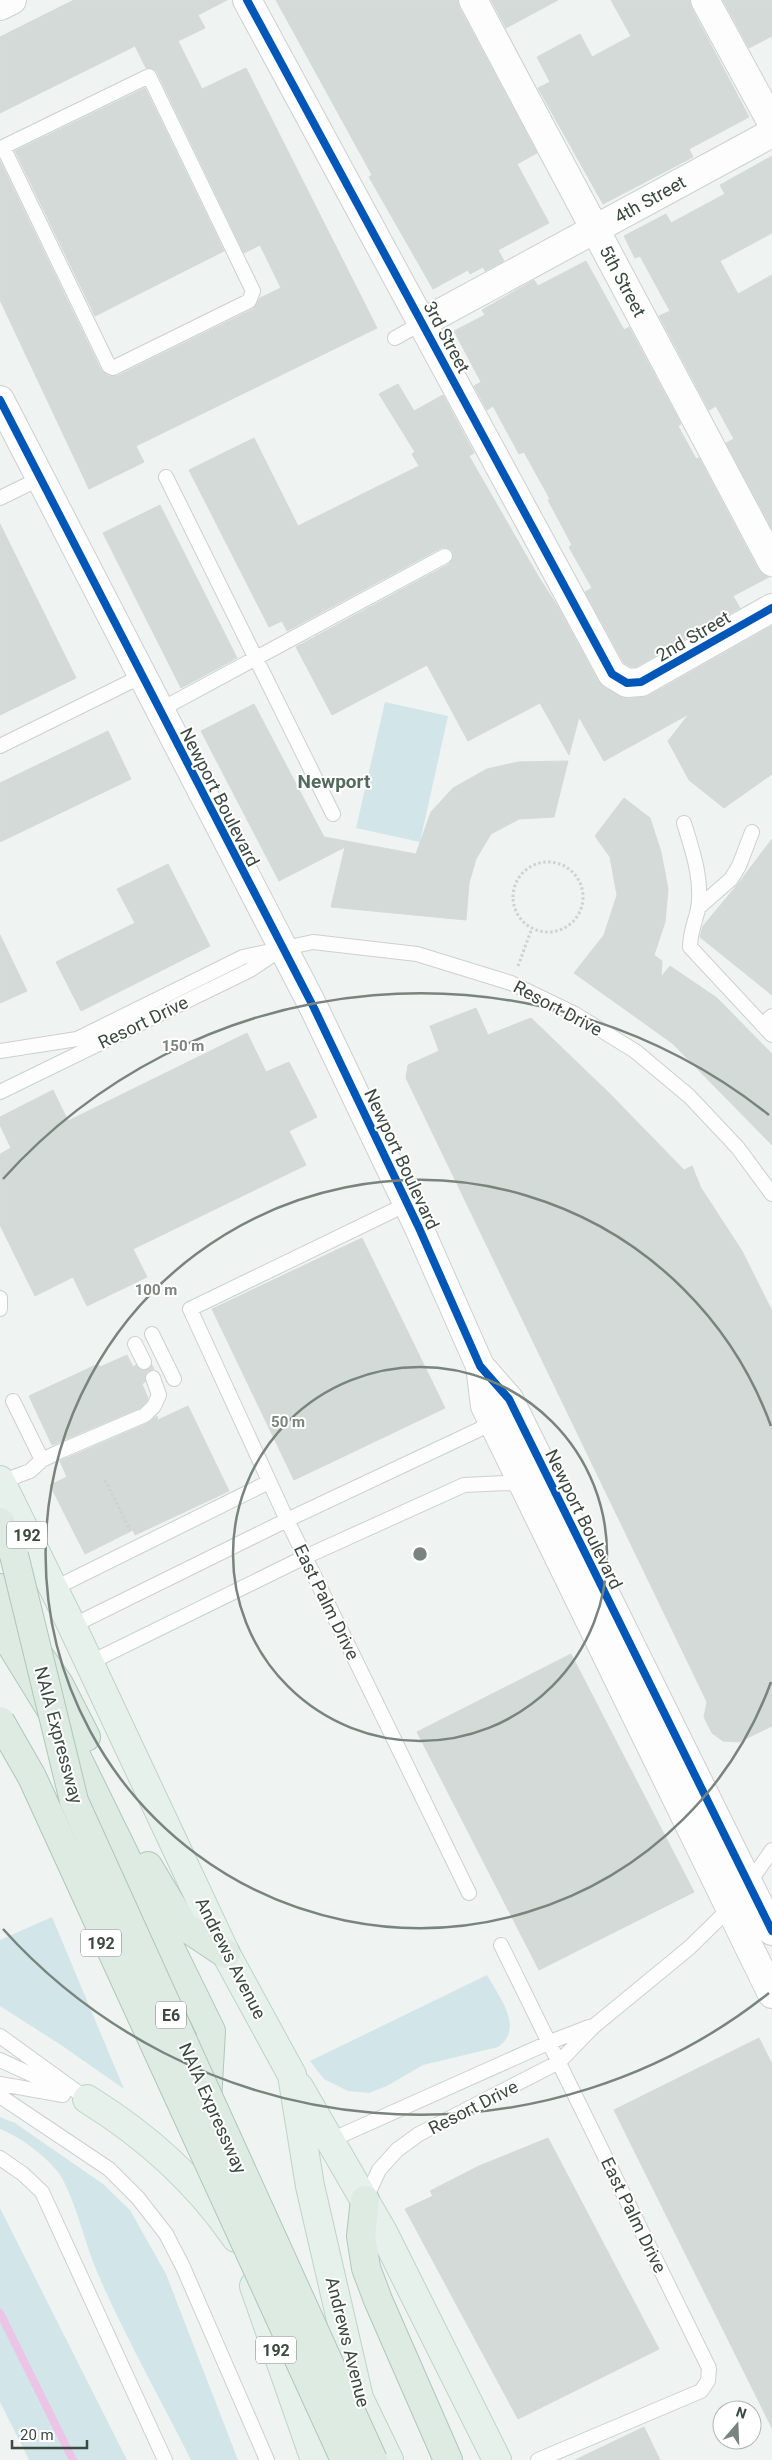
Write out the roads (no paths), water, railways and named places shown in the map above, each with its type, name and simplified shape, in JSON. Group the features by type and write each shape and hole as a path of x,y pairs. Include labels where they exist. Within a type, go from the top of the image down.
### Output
{"highway":[{"name":"NAIA Expressway","path":"0,1522 14,1555 74,1801 373,2460"},
{"path":"0,1588 27,1638 60,1684 112,1787 134,1842 184,1926 226,1954"},
{"path":"0,1627 64,1731 211,2031 203,2162"},
{"name":"NAIA Expressway","path":"0,1722 32,1777 345,2460"},
{"path":"365,2200 361,2236 366,2268 378,2300 448,2460"}],"main road":[{"name":"Andrews Avenue","path":"1,1481 72,1626 226,1954 292,2075 310,2186 359,2398 389,2460"},
{"name":"192","path":"0,1722 238,2240 315,2460"},
{"path":"292,2075 365,2200 497,2460"},
{"path":"86,2099 130,2128 171,2161 207,2198 238,2240"}],"street":[{"path":"0,6 12,0"},
{"name":"3rd Street","path":"247,0 612,674 627,683"},
{"name":"5th Street","path":"473,0 772,562"},
{"path":"705,0 772,123"},
{"name":"4th Street","path":"422,323 772,133"},
{"name":"Newport Boulevard","path":"0,400 142,676 158,711 263,914 283,948 407,1204 480,1366 509,1399 772,1931"},
{"name":"2nd Street","path":"627,683 641,682 772,608"},
{"name":"Newport Boulevard","path":"480,1366 485,1406 772,1994"}],"lane":[{"path":"149,76 253,291 249,301 118,368 109,366 2,147 149,76"},
{"path":"395,338 422,323"},
{"path":"166,477 333,814"},
{"path":"0,498 39,479"},
{"path":"158,711 445,556"},
{"path":"0,746 142,676"},
{"path":"684,823 695,860 698,908 690,933 690,947 769,1026"},
{"path":"698,908 731,879 739,866 752,832"},
{"name":"Resort Drive","path":"0,1092 80,1045 243,957 313,942 418,954 511,983 576,1014 635,1052 689,1096 738,1148 772,1194"},
{"name":"Resort Drive","path":"0,1050 80,1045"},
{"name":"East Palm Drive","path":"407,1204 190,1309 287,1520 469,1893"},
{"path":"0,1298 0,1309"},
{"path":"152,1334 174,1378"},
{"path":"135,1344 144,1362"},
{"path":"1,1481 30,1471 42,1460 145,1415 154,1406 160,1395 153,1378"},
{"path":"13,1401 42,1460"},
{"path":"72,1626 287,1520 493,1423"},
{"path":"53,1589 269,1482"},
{"path":"89,1663 305,1557 464,1485 506,1483 523,1485"},
{"name":"Resort Drive","path":"365,2200 379,2170 408,2141 559,2062 594,2026 689,1948 730,1909 772,1850"},
{"name":"East Palm Drive","path":"501,1945 709,2368 708,2381 701,2391 538,2460"},
{"name":"Resort Drive","path":"331,2140 550,2042 594,2026"},
{"path":"0,2036 86,2099"},
{"path":"0,2060 86,2099"},
{"path":"0,2084 13,2084 86,2099"},
{"path":"0,2096 108,2169 138,2198 166,2234 184,2267 266,2460"},
{"path":"0,2101 33,2117"},
{"path":"0,2158 23,2174 42,2192 165,2460"}],"waterway":[{"path":"0,2313 73,2460"}],"district":[{"name":"Newport","path":"334,781"}]}
